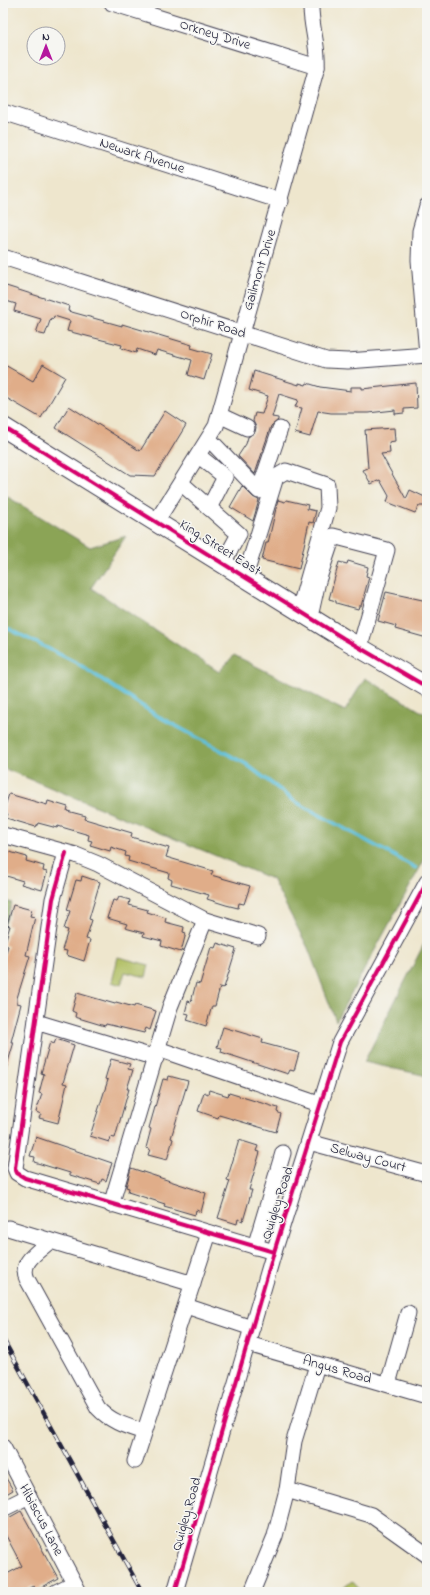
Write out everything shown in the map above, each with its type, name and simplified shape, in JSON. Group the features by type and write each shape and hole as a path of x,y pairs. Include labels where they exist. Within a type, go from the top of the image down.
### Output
{"main road":[{"name":"King Street East","path":"3,427 305,614 427,687"}],"street":[{"name":"Orkney Drive","path":"112,3 317,67"},
{"name":"Gailmont Drive","path":"156,522 199,456 216,426 241,333 281,201 317,67 318,58 310,15 311,3"},
{"name":"Newark Avenue","path":"3,112 281,201"},
{"path":"427,206 420,231 419,260 427,354"},
{"name":"Orphir Road","path":"3,257 326,360 348,361 427,354"},
{"path":"219,415 247,428"},
{"path":"209,439 223,455 260,491 280,429"},
{"path":"213,468 223,455"},
{"path":"199,456 225,477 209,508"},
{"path":"245,577 276,477 286,471 327,485 328,508 305,614"},
{"path":"181,483 239,534 223,563"},
{"path":"305,614 333,536 386,550 360,646"},
{"path":"3,835 98,864 205,920 258,936"},
{"path":"66,853 53,899 15,1168 17,1173 25,1178 111,1205 274,1252"},
{"name":"Quigley Road","path":"175,1592 274,1252 309,1142 319,1104 340,1042 427,882"},
{"path":"111,1205 170,1007 205,920"},
{"path":"36,1022 157,1054 319,1104"},
{"name":"Selway Court","path":"309,1142 427,1174"},
{"path":"255,1247 283,1153"},
{"path":"8,1228 193,1284"},
{"path":"135,1461 209,1233"},
{"path":"50,1241 26,1262 24,1268 26,1276 98,1408 106,1417 117,1423 144,1432"},
{"path":"186,1306 252,1328"},
{"path":"388,1384 408,1313"},
{"name":"Angus Road","path":"248,1344 427,1396"},
{"path":"252,1592 275,1536 287,1490 294,1441 317,1365"},
{"name":"Hibiscus Lane","path":"3,1447 77,1587"},
{"path":"287,1490 371,1515 427,1555"},
{"path":"3,1509 28,1496"},
{"path":"56,1592 77,1587"}],"green space":[{"path":"3,494 90,547 126,536 91,588 219,672 234,655 345,711 365,678 427,715 427,855 336,1021 308,948 272,879 3,768"},
{"path":"3,900 12,903 3,929"},
{"path":"427,938 427,1076 364,1062"},
{"path":"118,957 149,965 146,977 125,972 121,985 112,982"},
{"path":"352,1581 362,1592 338,1592"}],"building":[{"path":"3,285 69,306 68,311 122,326 122,324 192,345 191,348 212,354 204,380 188,375 192,360 157,350 155,355 137,349 136,353 121,348 122,345 67,331 70,321 54,316 53,319 51,318 45,335 36,333 41,319 14,311 16,304 3,300"},
{"path":"3,364 33,381 43,364 65,377 41,418 3,396"},
{"path":"254,371 299,385 299,383 306,385 307,383 320,387 351,391 351,387 362,387 362,389 416,383 417,408 404,409 404,413 395,414 395,410 368,413 331,413 318,411 310,437 295,433 302,408 295,407 298,400 279,394 272,417 278,418 278,420 271,426 255,474 238,456 246,444 248,437 255,432 256,427 253,421 255,413 262,414 268,396 249,390"},
{"path":"69,406 140,451 165,411 186,425 155,476 130,475 56,428"},
{"path":"394,428 395,441 389,442 390,453 381,454 406,499 410,490 427,498 427,506 419,506 415,513 387,502 389,496 380,480 371,484 363,470 368,468 365,430"},
{"path":"242,486 253,497 259,500 253,521 230,507"},
{"path":"278,500 285,502 286,500 308,505 307,509 316,511 313,523 309,522 299,569 262,560 266,543 268,543"},
{"path":"348,561 368,567 366,576 369,577 361,606 359,606 358,609 336,603 336,601 329,599 339,562 347,564"},
{"path":"386,592 427,601 427,638 395,629 396,626 378,621"},
{"path":"9,794 47,805 48,801 68,807 67,811 86,816 85,819 132,833 131,837 169,848 166,857 213,871 211,875 250,886 244,904 239,903 238,908 226,905 207,899 209,895 171,884 172,880 168,878 169,873 128,861 129,857 125,856 126,852 111,847 110,851 90,845 92,841 88,840 89,835 58,826 57,828 38,823 36,827 6,818 8,814 3,812"},
{"path":"3,850 27,857 26,861 44,866 43,871 47,872 42,890 21,884 23,881 3,875"},
{"path":"82,876 100,882 89,919 92,920 86,939 90,940 84,961 66,955 67,951 62,950 68,930 64,929 70,911 67,910 76,880 81,881"},
{"path":"119,897 130,900 129,905 148,910 147,912 166,918 165,922 184,927 183,932 186,933 181,952 161,946 162,941 143,936 144,933 125,928 127,924 107,918 113,900 117,901"},
{"path":"13,905 32,910 30,916 35,917 26,955 30,956 17,998 17,1003 21,1004 11,1042 14,1042 5,1072 3,1072 3,962 8,946 4,945 10,926 7,925"},
{"path":"217,943 236,949 224,988 220,987 215,1006 212,1006 206,1026 187,1020 189,1014 185,1013 188,1001 191,1002 196,983 200,984 211,947 215,948"},
{"path":"77,993 115,1004 116,1002 134,1007 135,1005 156,1011 150,1030 146,1028 144,1033 106,1024 105,1026 75,1017 76,1013 72,1011"},
{"path":"223,1027 263,1039 262,1043 299,1053 294,1071 290,1070 288,1074 221,1052 222,1048 217,1047"},
{"path":"56,1039 74,1045 63,1083 67,1084 58,1123 39,1118 41,1114 36,1112 42,1094 39,1093 44,1074 41,1073 50,1042 54,1044"},
{"path":"111,1059 130,1064 128,1069 133,1070 115,1138 110,1137 109,1142 90,1136 108,1080 105,1079"},
{"path":"169,1076 188,1081 171,1138 173,1139 167,1160 148,1155 150,1149 146,1148 151,1129 149,1128 163,1079 168,1080"},
{"path":"209,1090 228,1096 229,1093 278,1108 277,1112 281,1114 276,1132 219,1115 218,1118 198,1111 204,1092 208,1094"},
{"path":"36,1137 112,1163 106,1181 102,1179 100,1184 34,1162 35,1157 30,1156"},
{"path":"239,1140 258,1146 256,1151 260,1152 249,1190 252,1190 243,1221 238,1219 237,1224 218,1218 230,1181 227,1180"},
{"path":"131,1168 206,1193 201,1212 196,1210 195,1215 164,1206 165,1204 128,1192 129,1188 126,1187"},
{"path":"3,1473 13,1490 3,1496"},
{"path":"21,1511 58,1578 36,1590 33,1586 22,1592 3,1592 3,1576 22,1566 3,1530 3,1521"}],"waterway":[{"path":"3,626 77,663 156,715 246,764 296,802 416,868"}],"railway":[{"path":"3,1339 142,1592"}],"cycle path":[{"path":"3,427 343,638 427,687"},
{"path":"66,853 53,899 15,1168 17,1173 25,1178 274,1252"},
{"path":"175,1592 274,1252 340,1042 427,882"}]}
